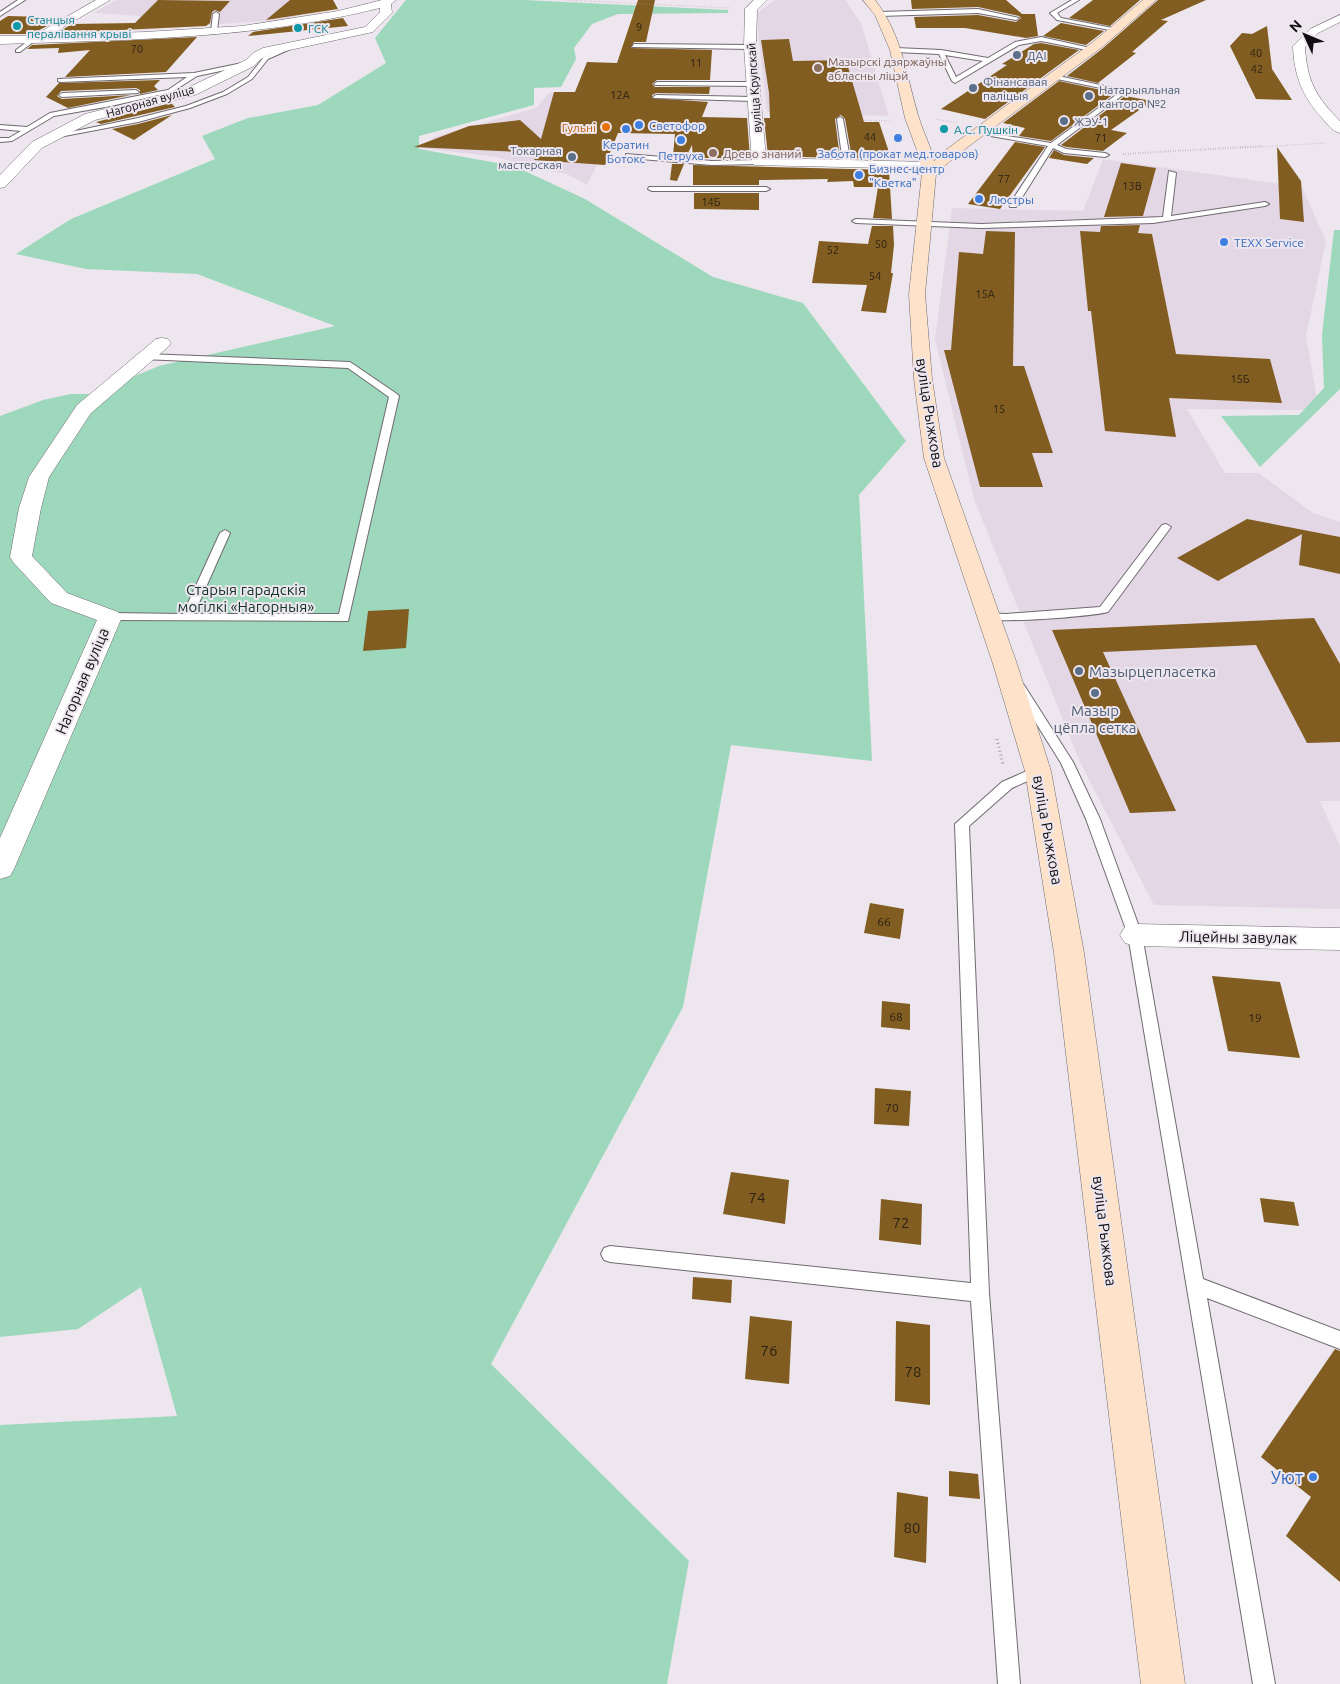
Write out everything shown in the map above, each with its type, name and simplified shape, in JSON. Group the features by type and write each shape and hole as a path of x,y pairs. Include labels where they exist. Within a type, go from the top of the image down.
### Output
{"main road":[{"name":"вуліца Рыжкова","path":"869,0 880,14 896,50 928,170 917,294 923,379 934,458 1038,771 1071,963 1163,1684"},
{"path":"928,170 1092,49 1150,0"},
{"path":"914,123 943,138 980,131"}],"street":[{"path":"34,39 104,0"},
{"name":"Нагорная вуліца","path":"0,40 117,38 214,31 312,21 388,1 386,13 369,30 268,50 257,56 250,63 190,92 90,117 37,145 0,184"},
{"name":"вуліца Крупскай","path":"756,5 750,47 759,162"},
{"path":"1340,18 1314,31 1300,46 1300,68 1311,98 1340,128"},
{"path":"759,162 847,164 928,170"},
{"name":"Нагорная вуліца","path":"0,869 110,616 59,598 21,557 30,508 39,477 84,409 154,350"},
{"name":"Ліцейны завулак","path":"1135,935 1340,939"}],"lane":[{"path":"0,14 22,0"},
{"path":"1076,0 1053,13 1059,19 1115,29"},
{"path":"880,14 978,11 1016,18"},
{"path":"214,31 216,14"},
{"path":"941,52 955,81 1017,43 1041,39 1052,33"},
{"path":"1067,36 1075,38"},
{"path":"18,51 34,39"},
{"path":"1041,39 1092,49"},
{"path":"54,136 138,120 188,107 225,93 250,78 266,58 301,42"},
{"path":"634,46 750,47"},
{"path":"896,50 941,52 989,60"},
{"path":"60,80 195,75 250,63"},
{"path":"0,140 10,140 52,114 170,91 195,75"},
{"path":"1013,205 1052,145 1125,91 1054,77"},
{"path":"657,84 752,84"},
{"path":"62,95 170,91"},
{"path":"656,97 753,98"},
{"path":"840,119 847,164"},
{"path":"0,127 28,129"},
{"path":"980,131 1052,145 1064,151 1105,155"},
{"path":"629,156 712,163 759,162"},
{"path":"1167,218 1172,173"},
{"path":"652,189 766,189"},
{"path":"856,221 981,226 1167,218 1264,204"},
{"path":"110,616 344,618 394,396 350,365 154,350"},
{"path":"988,617 1006,618 1104,610 1166,527"},
{"path":"187,617 225,533"},
{"path":"1004,664 1067,762 1093,819 1135,935 1264,1684"},
{"path":"1010,1684 980,1293 962,824 1007,785 1038,771"},
{"path":"610,1254 980,1293"},
{"path":"1195,1285 1340,1340"}],"path":[{"path":"564,0 756,5"},
{"path":"914,123 928,118 980,131"},
{"path":"840,119 892,122"},
{"path":"1105,155 1330,143"}],"shaded area":[{"path":"117,0 313,0 292,19 139,30 143,23 139,16 93,13"},
{"name":"Мазырскі дзяржаўны абласны ліцэй","path":"775,0 845,0 861,23 889,116 767,112 756,14"},
{"path":"550,92 690,92 709,100 641,101 610,139 587,185 567,174 542,170 497,157 422,148 434,137 536,108"},
{"path":"1103,159 1302,187 1326,241 1306,336 1319,410 1187,409 1225,473 1259,473 1313,513 1340,522 1340,801 1320,801 1340,846 1340,909 1154,905 1080,762 974,499 935,339 952,208 1083,211"}],"green space":[{"name":"Старыя гарадскія могілкі «Нагорныя»","path":"406,0 524,0 728,10 728,13 618,14 592,24 574,48 576,59 561,87 534,88 534,105 419,136 419,149 514,166 585,199 713,277 803,303 906,441 859,495 872,761 731,745 683,1007 491,1364 689,1561 667,1684 0,1684 0,1425 177,1416 141,1287 78,1329 0,1337 0,416 43,400 71,394 91,394 159,366 335,326 197,274 86,269 16,254 71,219 215,159 202,136 248,118 318,105 386,63 375,38"},
{"path":"1334,230 1340,230 1340,389 1260,467 1221,416 1299,415 1324,388 1322,335"}],"building":[{"path":"158,0 230,1 220,12 215,10 212,12 210,23 206,26 57,33 72,24 135,23"},
{"path":"290,0 333,0 338,9 266,20"},
{"path":"638,0 655,0 646,42 634,42 631,48 712,50 710,80 657,80 652,84 655,87 710,87 709,94 656,93 652,95 652,98 708,102 702,117 747,118 750,158 693,158 692,145 686,157 673,156 675,134 618,133 605,165 534,160 539,153 414,147 469,126 520,120 541,139 554,92 575,92 587,62 617,63"},
{"path":"911,0 1006,0 1022,14 1035,14 1038,36 1026,38 965,28 916,28 914,17 978,15 1016,22 1021,18 978,7 912,9"},
{"path":"1093,0 1140,0 1110,26 1069,18"},
{"path":"1158,0 1206,0 1161,20 1168,21 1132,52 1136,53 1098,83 1067,76 1102,49"},
{"path":"8,16 45,17 35,25 49,25 32,34 0,34 0,21"},
{"name":"ГСК","path":"343,18 348,26 248,36 253,32"},
{"path":"1061,23 1104,31 1086,45 1043,36"},
{"path":"1267,26 1272,69 1292,100 1256,99 1230,46 1242,33 1252,34"},
{"path":"197,37 166,72 65,77 90,50 58,53 59,48 27,49 32,45"},
{"path":"789,39 793,61 846,60 864,122 879,122 889,152 886,152 887,159 852,158 845,119 841,115 835,119 840,158 768,156 764,118 770,118 769,93 761,40"},
{"path":"1041,43 1079,50 985,119 941,109 1007,65 1002,64 1034,44"},
{"path":"160,80 154,86 158,90 140,94 140,90 136,88 61,91 57,96 62,99 131,95 68,108 46,97 59,83"},
{"path":"1059,81 1115,93 1051,141 1019,136 1025,128 1003,123"},
{"path":"1125,96 1152,101 1111,130 1127,133 1103,151 1061,145"},
{"path":"171,103 175,107 101,124 96,122"},
{"path":"172,115 134,140 112,129 138,124"},
{"path":"1015,142 1045,147 1000,209 968,204"},
{"path":"1277,147 1301,181 1304,222 1280,219"},
{"path":"1054,150 1064,155 1094,158 1087,164 1049,158"},
{"path":"1121,163 1156,168 1143,216 1104,217"},
{"path":"672,164 684,164 677,181 670,180"},
{"path":"693,165 889,170 892,219 873,218 878,187 854,187 853,181 827,182 828,179 759,180 759,185 693,185"},
{"path":"694,193 759,193 759,210 694,209"},
{"path":"1140,225 1138,233 1152,234 1176,354 1270,359 1282,403 1169,398 1176,437 1105,431 1091,311 1088,311 1080,231 1100,232 1101,226"},
{"path":"872,226 893,226 894,245 891,273 893,273 886,313 861,311 867,285 812,283 819,241 868,244"},
{"path":"986,231 1015,232 1013,366 1024,366 1053,453 1032,453 1043,487 980,487 944,350 951,350 959,252 983,254"},
{"path":"1247,519 1340,537 1340,574 1299,565 1302,534 1218,581 1177,558"},
{"path":"409,609 406,648 363,651 368,611"},
{"path":"1314,618 1340,664 1340,742 1307,743 1256,645 1103,652 1176,811 1130,813 1052,630"},
{"path":"870,903 904,909 900,939 864,933"},
{"path":"1212,976 1280,982 1300,1058 1228,1051"},
{"path":"882,1001 910,1004 910,1030 881,1027"},
{"path":"875,1088 911,1091 909,1126 874,1124"},
{"path":"731,1172 789,1180 785,1224 723,1214"},
{"path":"1260,1198 1294,1202 1299,1226 1264,1222"},
{"path":"881,1199 922,1204 921,1245 879,1240"},
{"path":"693,1277 732,1280 731,1303 692,1299"},
{"path":"750,1316 792,1321 789,1384 745,1379"},
{"path":"896,1321 930,1325 930,1405 895,1401"},
{"name":"Уют","path":"1335,1349 1340,1351 1340,1582 1286,1536 1311,1497 1261,1457"},
{"path":"949,1471 978,1474 980,1499 949,1496"},
{"path":"897,1492 928,1497 926,1563 894,1557"}],"place":[{"name":"Станцыя пералівання крыві","path":"17,26"},
{"name":"ГСК","path":"298,28"},
{"name":"ДАІ","path":"1017,55"},
{"name":"Мазырскі дзяржаўны абласны ліцэй","path":"818,68"},
{"name":"Фінансавая паліцыя","path":"973,88"},
{"name":"Натарыяльная кантора №2","path":"1089,96"},
{"name":"ЖЭУ-1","path":"1064,121"},
{"name":"Светофор","path":"639,125"},
{"name":"Гульнi","path":"606,127"},
{"name":"Кератин Ботокс","path":"626,129"},
{"name":"А.С. Пушкін","path":"944,129"},
{"name":"Забота (прокат мед.товаров)","path":"898,138"},
{"name":"Петруха","path":"681,140"},
{"name":"Древо знаний","path":"713,153"},
{"name":"Токарная мастерская","path":"572,157"},
{"name":"Бизнес-центр \"Кветка\"","path":"859,175"},
{"name":"Люстры","path":"979,199"},
{"name":"TEXX Service","path":"1224,242"},
{"name":"Мазырцепласетка","path":"1079,671"},
{"name":"Мазыр цёпла сетка","path":"1095,693"},
{"name":"Уют","path":"1313,1477"}]}
